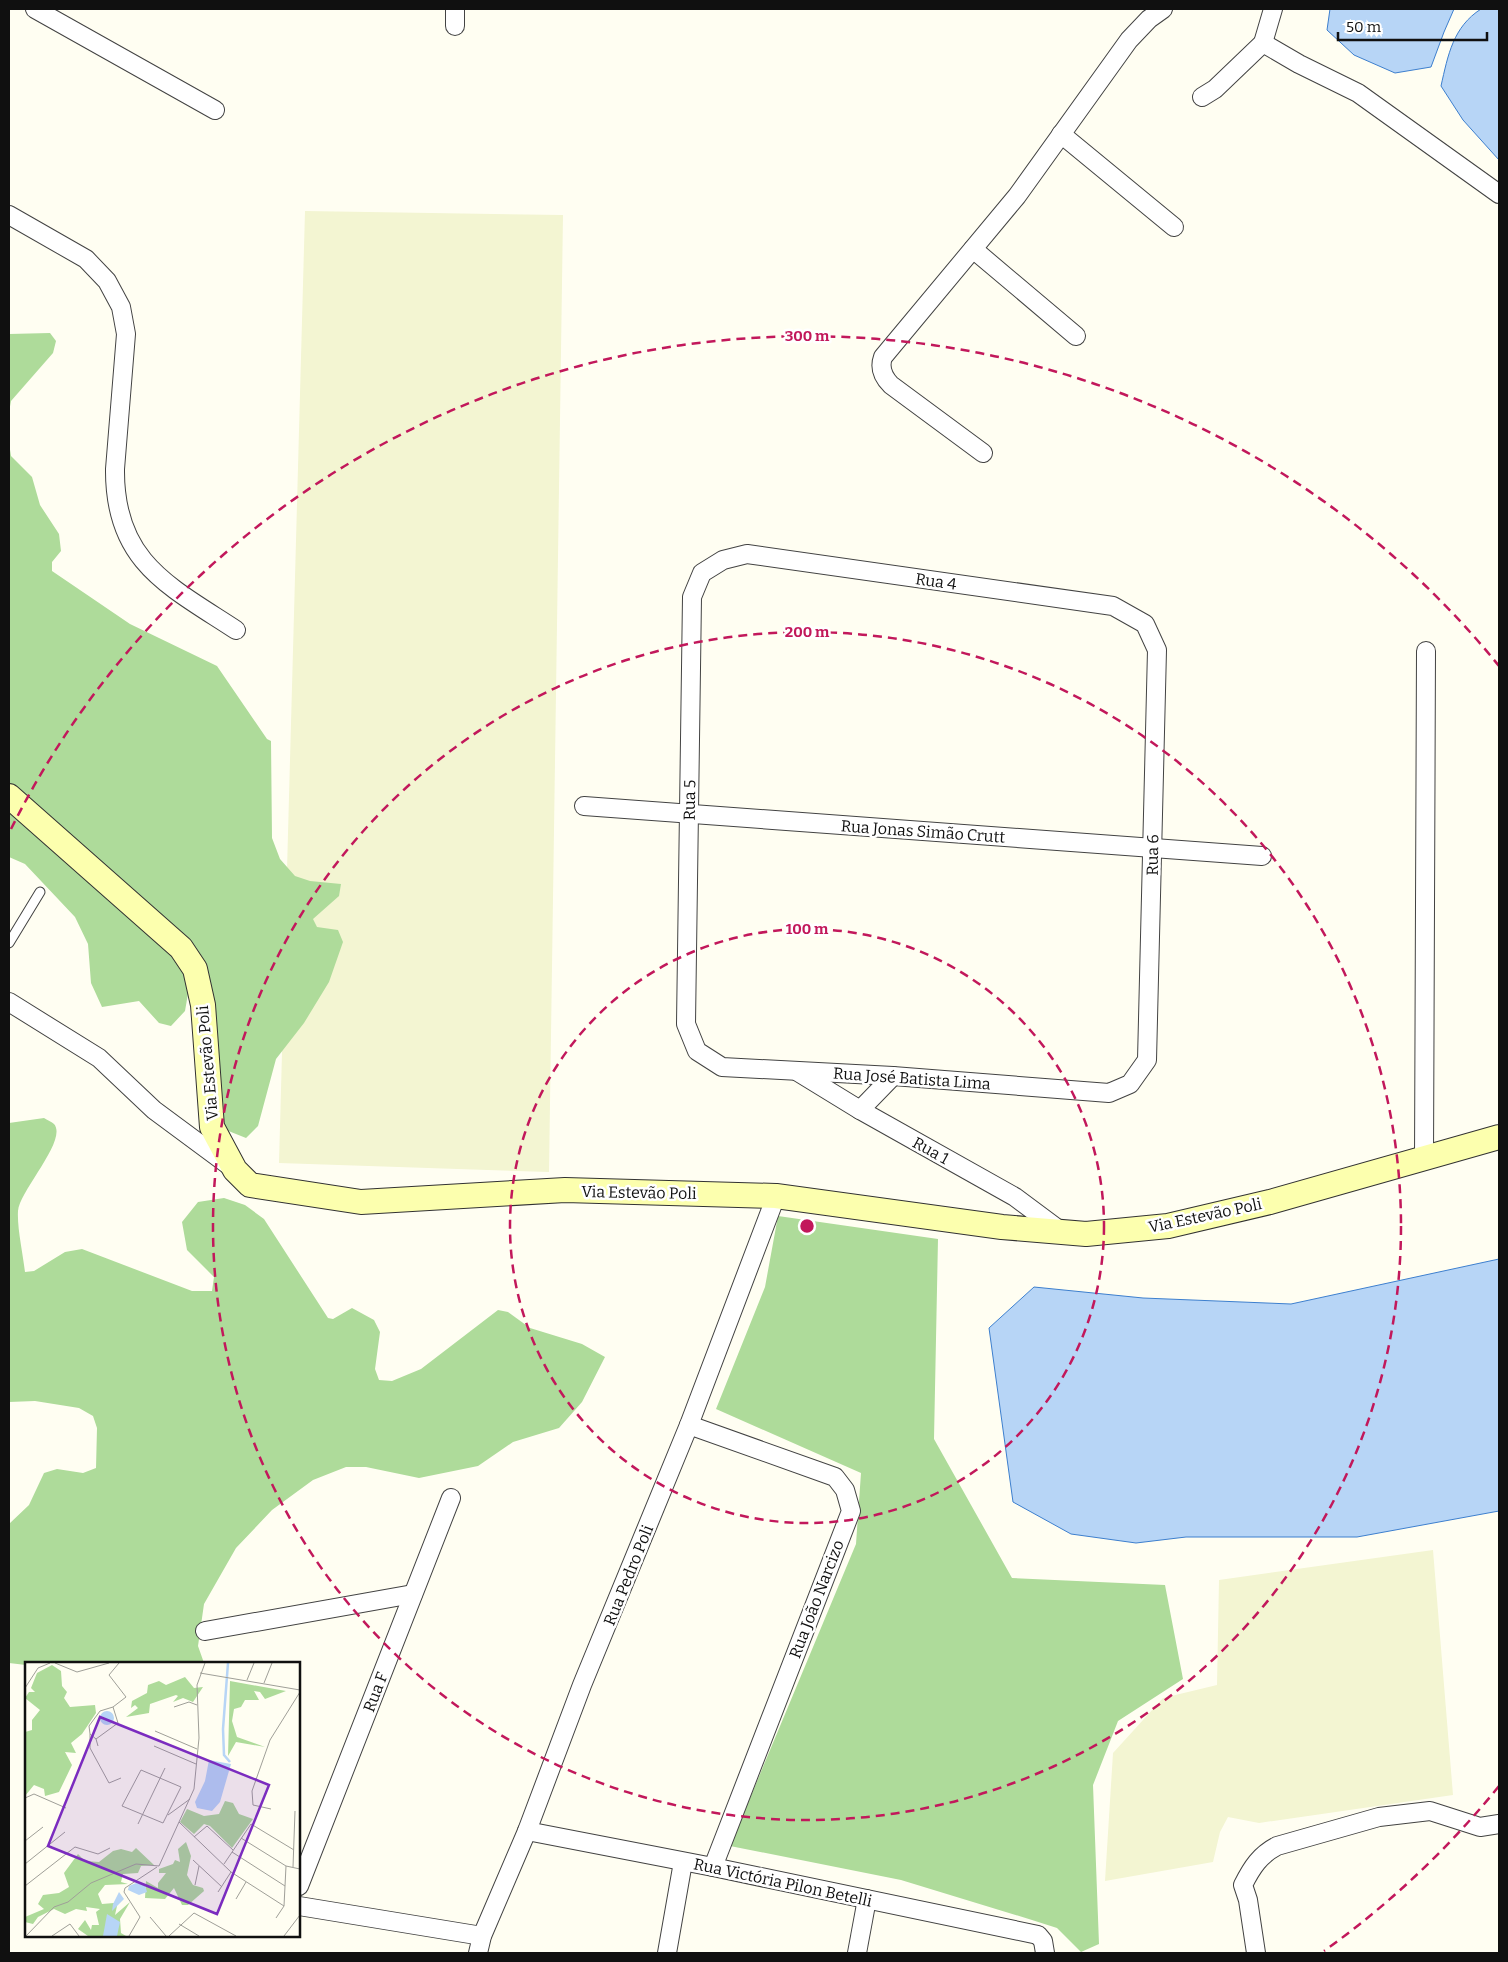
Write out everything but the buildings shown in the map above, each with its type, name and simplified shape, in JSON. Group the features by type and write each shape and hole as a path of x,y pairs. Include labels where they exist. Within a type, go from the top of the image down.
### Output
{"main road":[{"name":"Via Estevão Poli","path":"9,796 72,854 181,948 195,969 203,1006 212,1127 234,1170 250,1185 361,1202 566,1190 776,1196 1002,1227 1086,1234 1168,1226 1270,1202 1499,1136"}],"street":[{"path":"35,9 215,110"},
{"path":"983,453 891,385 885,379 880,364 883,357 1017,196 1129,40 1149,18 1163,9"},
{"path":"1202,97 1222,82 1262,43 1273,9"},
{"path":"1262,43 1299,64 1358,93 1499,194"},
{"path":"1061,134 1174,227"},
{"path":"9,215 86,259 98,269 115,294 123,313 126,334 115,486 121,518 134,548 154,574 166,585 236,630"},
{"path":"973,249 1076,336"},
{"name":"Rua 4","path":"723,560 747,554 1113,606 1145,624"},
{"name":"Rua 5","path":"697,1051 686,1024 692,597 702,573 723,560"},
{"name":"Rua 6","path":"1130,1084 1147,1060 1157,650 1145,624"},
{"path":"1424,1159 1426,651"},
{"name":"Rua Jonas Simão Crutt","path":"584,806 1262,856"},
{"path":"9,1002 98,1058 154,1110 234,1170"},
{"name":"Rua José Batista Lima","path":"697,1051 722,1067 893,1076 1109,1093 1130,1084"},
{"name":"Rua 1","path":"797,1072 860,1110 1015,1197 1063,1232"},
{"path":"860,1110 893,1076"},
{"name":"Rua Pedro Poli","path":"480,1945 527,1831 582,1685 689,1425 776,1196"},
{"name":"Rua João Narcizo","path":"689,1425 835,1477 845,1490 850,1511 713,1867"},
{"name":"Rua F","path":"300,1883 451,1498"},
{"path":"205,1631 413,1594"},
{"path":"1256,1953 1248,1900 1243,1885 1251,1868 1265,1852 1277,1846 1380,1817 1430,1810 1480,1827 1499,1824"},
{"name":"Rua Victória Pilon Betelli","path":"527,1831 713,1867 1038,1936 1043,1941 1045,1953"},
{"path":"666,1953 683,1862"},
{"path":"856,1953 866,1899"},
{"path":"300,1906 480,1945"}],"lane":[{"path":"9,943 40,892"}],"green space":[{"path":"305,211 563,215 549,1172 279,1163"},
{"path":"50,333 56,341 53,353 11,401 9,412 9,334"},
{"path":"9,443 11,456 32,477 40,505 59,534 61,551 52,562 52,571 130,624 217,666 267,739 271,741 272,838 280,859 295,876 310,881 341,884 339,896 313,919 317,927 338,930 343,942 329,982 304,1023 276,1059 258,1126 246,1138 221,1128 191,976 185,1011 171,1026 159,1023 139,1001 102,1007 91,983 88,944 75,917 25,864 9,857"},
{"path":"44,1118 54,1124 57,1131 55,1141 26,1191 18,1211 19,1233 25,1272 34,1271 65,1252 82,1249 192,1291 212,1291 214,1277 187,1250 182,1222 198,1202 224,1198 245,1205 264,1219 328,1318 333,1319 352,1308 374,1320 380,1332 375,1369 379,1380 392,1381 421,1369 498,1310 508,1312 530,1328 582,1344 605,1357 582,1402 559,1428 513,1442 478,1466 419,1478 366,1467 346,1467 313,1480 272,1510 236,1548 204,1604 198,1646 204,1662 25,1662 25,1665 9,1663 9,1524 29,1505 44,1473 57,1469 83,1473 96,1468 97,1428 93,1416 79,1408 35,1401 9,1402 9,1123"},
{"path":"778,1216 938,1239 934,1439 1012,1578 1165,1585 1183,1679 1118,1721 1093,1785 1099,1944 1081,1952 1057,1928 901,1880 730,1846 856,1544 861,1473 716,1409 765,1287"},
{"path":"1433,1550 1453,1795 1259,1823 1228,1817 1220,1832 1213,1862 1105,1881 1113,1753 1163,1698 1217,1685 1219,1580"}],"water":[{"path":"1330,9 1454,9 1431,67 1395,73 1354,55 1327,30"},
{"path":"1481,9 1499,9 1499,160 1463,120 1441,86 1449,53 1458,33 1464,24"},
{"path":"1499,1259 1499,1511 1357,1537 1186,1537 1136,1543 1071,1534 1013,1502 989,1328 1034,1287 1143,1298 1291,1304"}]}
